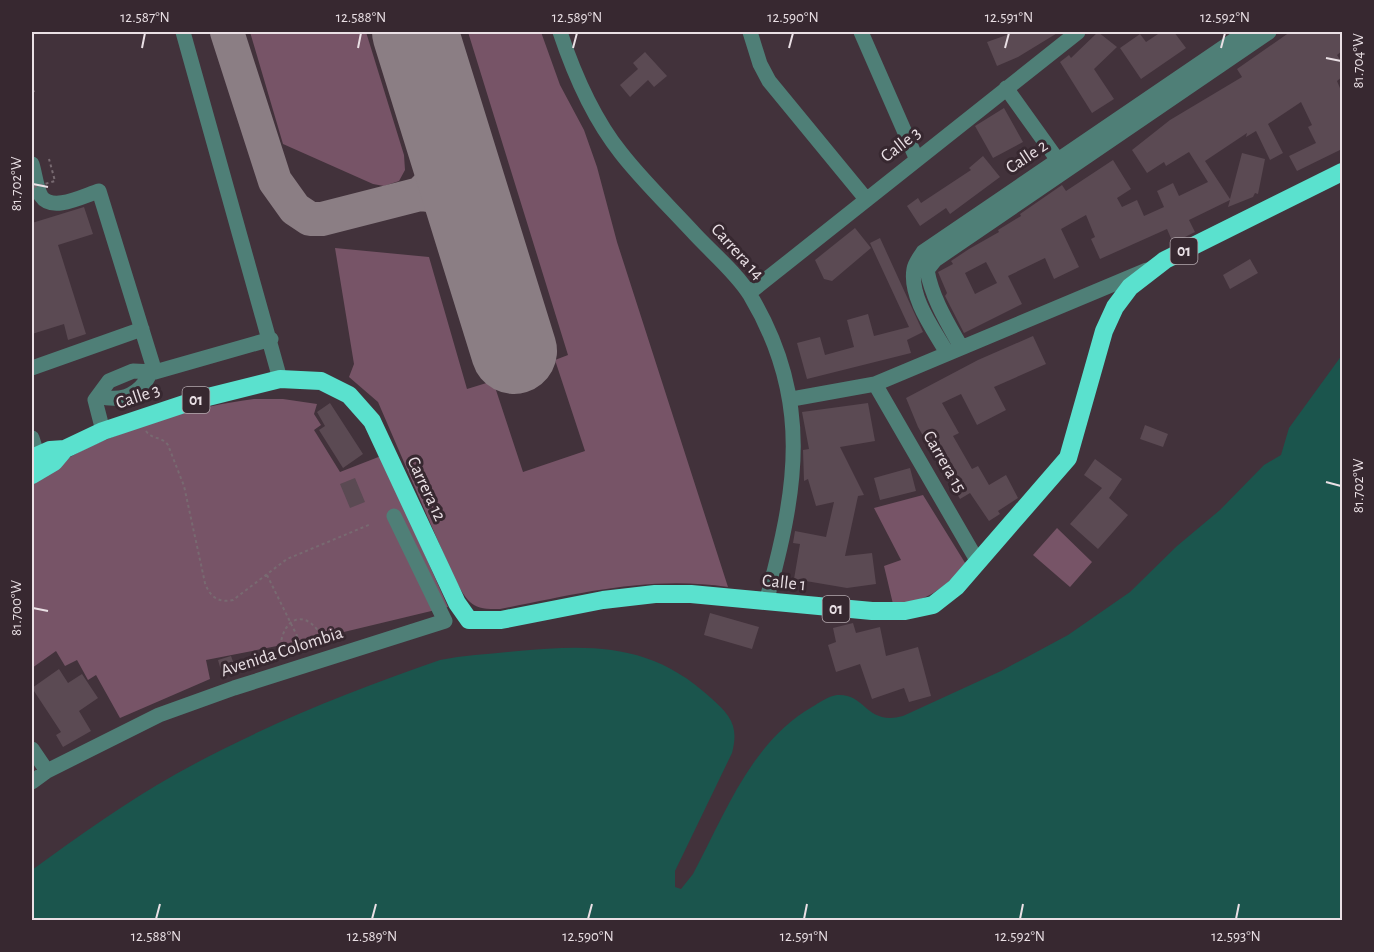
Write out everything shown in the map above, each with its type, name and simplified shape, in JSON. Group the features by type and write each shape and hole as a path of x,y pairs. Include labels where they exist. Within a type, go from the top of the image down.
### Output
{"highway":[{"name":"01","path":"1150,269 1342,172"},
{"name":"Calle 1","path":"469,620 501,620 603,600 655,594 691,594 872,611 918,609 933,604 944,597 978,562 1068,458 1110,318 1130,287 1150,269"},
{"name":"Calle 3","path":"36,464 50,450 65,449 103,431 196,399 280,379 310,379 333,386"},
{"name":"Carrera 12","path":"333,386 349,395 372,420 457,603 469,620"}],"street":[{"path":"183,32 271,339 280,379"},
{"name":"Carrera 14","path":"560,32 572,68 621,153 749,293 784,365 792,399 792,488 781,548 766,602"},
{"path":"750,32 760,64 769,81 866,199"},
{"path":"861,32 917,160"},
{"name":"Calle 2","path":"954,350 940,309 921,268 1246,32"},
{"name":"Calle 2","path":"1061,165 1269,32"},
{"name":"Calle 3","path":"749,293 1075,33"},
{"path":"1006,88 1061,165"},
{"path":"32,164 41,195 49,201 63,202 99,191 153,372"},
{"path":"792,399 875,384 1150,269"},
{"path":"32,368 142,329"},
{"path":"103,431 96,403 109,381 133,371 153,372 271,339"},
{"path":"99,396 114,399 139,391 153,372"},
{"name":"Carrera 15","path":"875,384 978,562"},
{"path":"32,438 36,464"},
{"name":"Avenida Colombia","path":"32,782 48,771 138,724 281,673 445,621 394,516"},
{"path":"32,749 48,771"}],"path":[{"path":"32,85 34,91 32,92"},
{"path":"34,187 55,180 49,159"},
{"path":"140,418 150,436 167,443 180,476 209,592 221,601 233,600 287,559 371,524"},
{"path":"267,575 311,663"},
{"path":"281,673 280,641 283,630 290,623 302,620 316,625 332,657"}],"shaded area":[{"path":"250,32 366,32 404,155 405,170 399,181 384,186 373,184 283,144"},
{"path":"468,32 541,32 560,85 584,130 597,167 617,242 728,587 670,583 642,585 585,592 500,609 476,606 467,599 454,578 378,402 349,377 354,364 335,248 429,257 467,389 493,381 523,472 585,451 555,360 568,355"},
{"path":"1342,355 1342,920 32,920 32,870 121,808 208,757 306,711 440,660 545,649 596,648 644,657 666,666 689,680 724,710 732,722 734,744 732,753 675,871 675,887 681,889 693,874 729,804 756,759 772,739 791,722 812,707 837,695 854,699 881,717 903,716 1001,671 1068,635 1130,592 1177,546 1220,510 1264,465 1281,455 1289,428"},
{"path":"254,399 283,399 317,404 314,414 321,425 314,430 340,472 381,456 448,607 323,637 206,660 210,679 120,718 96,675 88,680 77,660 65,666 56,651 32,668 32,481 66,459 127,431 190,411"},
{"path":"923,495 967,566 933,593 916,600 893,604 884,566 901,560 874,508"},
{"path":"1057,528 1092,562 1070,587 1033,555"}],"building":[{"path":"1015,32 1059,32 1018,57 997,66 987,42"},
{"path":"1098,32 1117,47 1094,69 1114,99 1092,113 1060,62 1069,55 1071,58"},
{"path":"1161,32 1174,32 1186,48 1141,79 1120,48 1140,34 1146,42"},
{"path":"1290,32 1342,32 1342,51 1337,55 1342,63 1342,77 1337,81 1342,93 1342,149 1297,171 1289,156 1316,143 1308,127 1312,125 1301,102 1268,124 1283,153 1270,160 1256,131 1246,137 1247,133 1205,161 1230,199 1242,153 1265,159 1258,194 1255,193 1253,197 1228,207 1230,200 1189,220 1195,232 1173,243 1167,229 1100,259 1091,239 1095,237 1086,215 1061,229 1079,267 1054,279 1045,258 1008,276 1022,304 964,333 945,296 947,293 938,272 953,264 951,261 969,249 999,232 998,230 1062,185 1066,191 1113,160 1131,189 1117,198 1122,207 1137,200 1144,216 1164,207 1157,191 1173,183 1179,196 1208,182 1189,152 1166,166 1164,162 1147,173 1132,150 1170,120 1242,77 1237,69","holes":["986,262 997,283 975,294 965,273"]},
{"path":"645,52 667,76 654,87 648,80 630,97 620,85 638,69 633,63"},
{"path":"1004,108 1023,142 993,158 975,126"},
{"path":"983,156 1000,177 950,214 946,208 920,226 907,206 918,198 921,203 971,170 969,168"},
{"path":"84,207 93,234 58,245 86,334 68,340 64,324 32,334 32,223"},
{"path":"855,228 871,248 832,281 824,279 815,260"},
{"path":"880,238 923,332 907,340 911,353 807,379 797,343 820,337 825,355 854,347 847,320 868,314 874,336 909,327 870,243"},
{"path":"1250,259 1258,273 1230,289 1223,275"},
{"path":"1033,336 1046,364 994,387 1006,410 977,425 961,394 942,403 959,433 953,436 972,469 978,466 989,485 1006,475 1018,498 998,511 1000,514 989,521 970,493 960,499 918,427 906,398 978,360"},
{"path":"330,403 363,454 343,468 319,430 325,426 317,412"},
{"path":"868,403 875,441 840,447 864,495 858,496 845,556 872,553 876,584 847,588 794,579 800,544 793,543 795,531 826,537 834,502 816,506 808,479 804,481 803,450 809,449 802,412"},
{"path":"1145,425 1168,434 1163,447 1140,439"},
{"path":"1095,459 1122,479 1109,498 1128,515 1098,549 1070,524 1102,488 1084,475"},
{"path":"910,468 916,491 880,500 874,478"},
{"path":"355,478 365,502 350,508 340,484"},
{"path":"710,613 759,627 752,649 704,635"},
{"path":"853,623 856,633 880,627 886,656 918,647 931,696 909,702 904,688 872,699 860,664 836,672 828,645 836,642 833,628"},
{"path":"231,656 236,670 222,674 218,660"},
{"path":"59,669 68,683 82,674 98,698 79,711 91,731 63,747 56,735 61,732 32,688"}],"taxiway":[{"path":"227,32 275,181 295,209 310,219 322,219 420,194 451,202 474,223"},
{"path":"420,194 440,174 451,146"}],"runway":[{"path":"415,32 514,351"}]}
